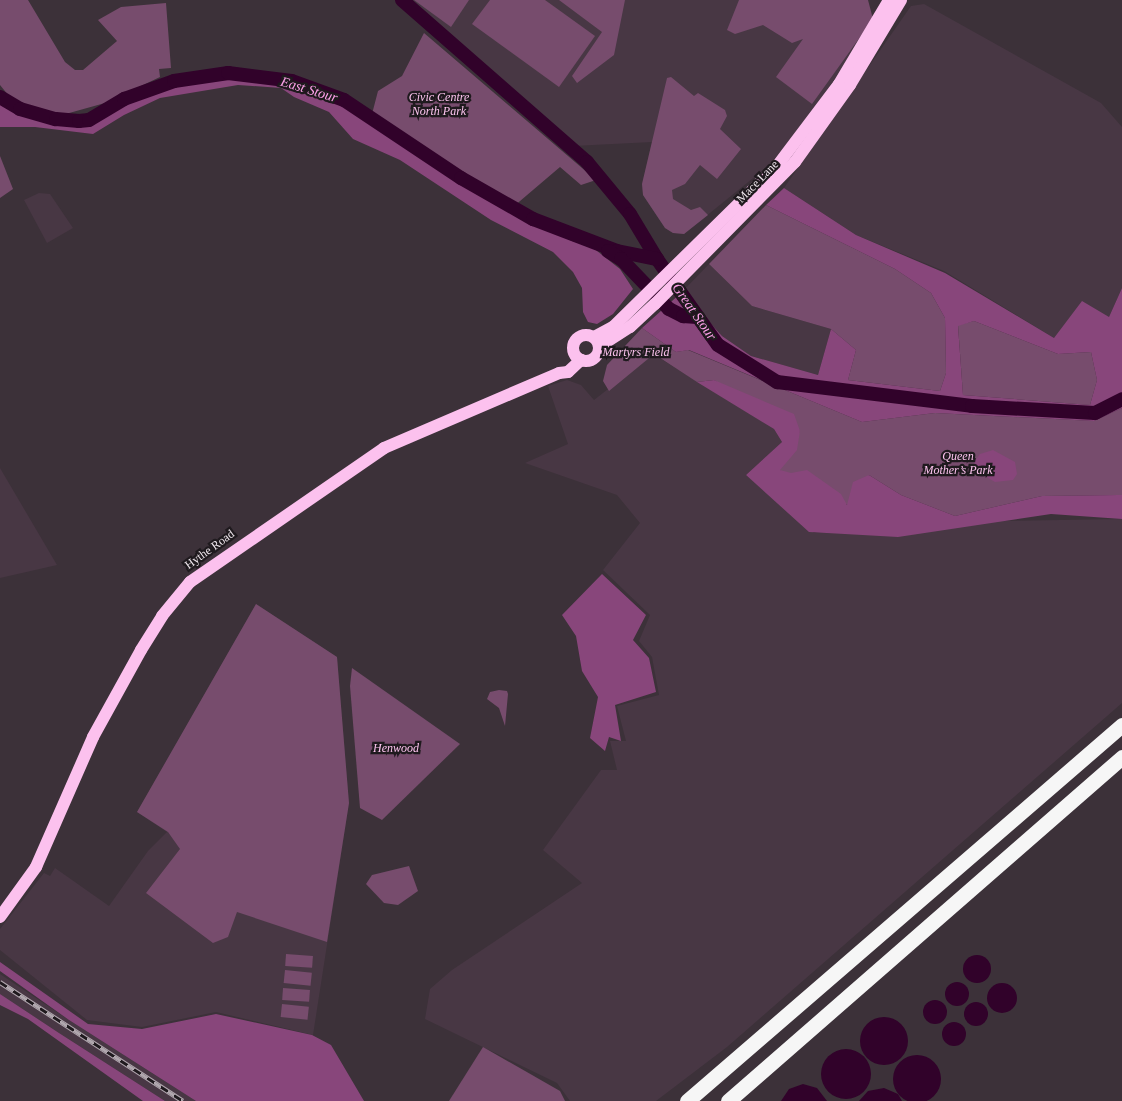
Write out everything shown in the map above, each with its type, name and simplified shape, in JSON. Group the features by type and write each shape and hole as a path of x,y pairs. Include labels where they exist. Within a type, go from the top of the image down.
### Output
{"highway":[{"path":"687,1101 1122,725"},
{"path":"728,1101 1122,757"}],"main road":[{"name":"Mace Lane","path":"594,337 613,327 761,183 798,141 853,63 889,0"},
{"name":"Mace Lane","path":"599,351 605,343 630,327 681,279 768,192 803,152 862,66 901,0"},
{"path":"585,335 594,337 599,351 591,360 577,356 573,344 578,337 585,335"},
{"name":"Hythe Road","path":"0,917 36,867 93,737 141,650 162,616 190,582 384,448 559,373 568,372 577,356"}],"shaded area":[{"path":"403,0 868,0 863,38 799,130 768,166 684,234 673,233 665,228 643,195 642,184 652,142 573,146"},
{"path":"924,4 1101,103 1122,127 1122,288 1109,317 1054,338 944,271 856,235 784,188 911,6"},
{"path":"204,75 260,75 324,90 353,105 453,175 522,217 572,241 592,247 620,269 633,289 613,314 597,324 588,322 583,312 582,288 573,272 553,252 491,220 400,160 353,139 329,112 294,97 281,88 238,85 160,98 124,115 93,134 35,127 0,127 0,95 8,103 56,119 95,117 124,99"},
{"path":"784,188 856,235 945,273 1054,338 1082,301 1109,317 1122,288 1122,408 1094,421 935,413 862,422 689,350 676,352 642,328 682,292 722,336 751,356 818,375 831,329 856,350 848,380 940,391 946,373 945,318 931,293 895,269 766,205","holes":["974,321 1058,354 1091,352 1097,380 1090,405 963,395 958,326"]},
{"path":"39,193 50,194 73,228 47,243 24,200"},
{"path":"709,264 752,306 831,329 818,375 751,356 722,336 682,292"},
{"path":"653,354 774,429 782,442 746,475 814,533 936,522 1122,519 1122,703 727,1047 656,1101 570,1101 557,1083 425,1019 430,989 452,970 582,883 543,850 601,770 617,770 610,741 626,741 617,706 659,695 652,657 639,641 650,615 603,570 640,523 617,495 525,463 568,444 548,386 567,380 581,385 594,400"},
{"path":"714,380 794,414 800,431 797,450 780,470 791,473 807,470 841,494 847,505 853,482 869,475 901,495 955,516 1042,496 1122,495 1122,519 1051,514 898,537 809,532 746,475 782,442 774,429 697,382"},
{"path":"993,450 1015,462 1017,474 1013,480 995,482 978,472 974,462 980,454"},
{"path":"0,468 57,565 0,578"},
{"path":"602,574 646,615 633,640 649,658 656,692 615,705 621,741 609,737 605,751 590,738 598,697 582,671 576,636 562,615"},
{"path":"256,604 337,657 349,803 313,1035 216,1012 142,1027 87,1020 0,950 0,929 44,873 50,876 55,868 109,906 148,851 167,832 137,812"},
{"path":"977,955 987,959 991,969 987,979 977,983 967,979 963,969 967,959"},
{"path":"0,962 88,1024 142,1029 216,1014 312,1035 331,1045 364,1101 196,1101 69,1020 0,971"},
{"path":"0,974 196,1101 165,1101 59,1033 0,994"},
{"path":"957,982 962,983 968,989 968,999 962,1005 957,1006 952,1005 946,999 945,994 946,989 952,983"},
{"path":"1002,983 1013,987 1017,998 1013,1009 1002,1013 991,1009 987,998 991,987"},
{"path":"0,994 165,1101 143,1101 28,1019 0,1005"},
{"path":"935,1000 944,1003 947,1012 944,1021 935,1024 926,1021 923,1012 926,1003"},
{"path":"976,1002 985,1005 988,1014 985,1023 976,1026 967,1023 964,1014 967,1005"},
{"path":"879,1017 889,1017 901,1024 908,1036 908,1046 901,1058 889,1065 879,1065 871,1061 864,1054 860,1046 860,1036 864,1028 871,1021"},
{"path":"954,1022 962,1026 966,1034 962,1042 954,1046 946,1042 942,1034 946,1026"},
{"path":"846,1049 855,1051 866,1060 871,1074 869,1083 860,1094 846,1099 837,1097 826,1088 821,1074 823,1065 832,1054"},
{"path":"917,1055 926,1057 934,1062 939,1070 941,1079 939,1088 934,1096 926,1101 917,1103 908,1101 900,1096 895,1088 893,1079 895,1070 900,1062 908,1057"},
{"path":"803,1084 817,1088 827,1101 781,1101 789,1089"},
{"path":"884,1088 898,1094 902,1101 859,1101 868,1091"}],"green space":[{"path":"0,0 28,0 65,62 75,70 83,70 117,41 98,20 121,7 166,3 171,68 159,69 160,77 105,103 62,115 39,112 13,101 0,85"},
{"path":"414,0 469,0 451,27"},
{"path":"490,0 545,0 595,36 559,87 472,24"},
{"path":"559,0 625,0 614,55 577,83 572,76 602,32"},
{"path":"739,0 868,0 873,19 812,104 776,77 803,39 792,43 763,25 735,34 727,30"},
{"name":"Civic Centre North Park","path":"424,33 596,180 581,185 560,167 513,207 372,114 378,91 402,76"},
{"path":"671,77 694,96 698,93 725,110 727,116 720,129 741,149 717,179 700,165 685,184 672,190 673,199 691,210 700,207 708,215 684,234 673,233 665,228 643,195 642,184 667,78"},
{"path":"0,156 13,189 0,198"},
{"path":"766,205 895,269 931,293 945,318 946,373 940,391 848,380 856,350 831,329 752,306 709,264"},
{"path":"974,321 1058,354 1091,352 1097,380 1090,405 963,395 958,325"},
{"name":"Queen Mother’s Park","path":"642,328 676,352 688,350 862,422 935,413 1094,421 1122,408 1122,495 1042,496 955,516 901,495 869,475 848,505 779,470 800,431 714,380 697,382 654,354 609,391 603,381 607,365"},
{"path":"256,604 337,657 349,803 327,942 237,912 228,937 213,943 146,893 180,849 168,832 137,812"},
{"name":"Henwood","path":"352,668 460,744 382,820 360,808 350,686"},
{"path":"507,691 508,694 505,726 499,708 487,699 490,692"},
{"path":"409,866 418,891 398,905 384,903 366,884 372,875"},
{"path":"286,954 313,956 312,968 285,966"},
{"path":"285,970 312,973 310,986 284,983"},
{"path":"283,988 310,990 309,1002 282,1000"},
{"path":"282,1004 309,1007 307,1020 281,1017"},
{"path":"483,1047 560,1091 565,1101 449,1101"}],"waterway":[{"name":"Great Stour","path":"402,0 587,162 630,214 657,259 718,345 777,382 972,406 1095,413 1122,399"},
{"name":"East Stour","path":"0,97 20,109 56,119 79,121 89,120 124,99 174,81 228,73 292,81 344,100 461,178 533,219 617,251 657,259"},
{"name":"East Stour","path":"608,251 621,259 669,309 683,316 697,317"}],"railway":[{"path":"0,982 183,1101"}],"park label":[{"name":"Martyrs Field","path":"636,353"}]}
